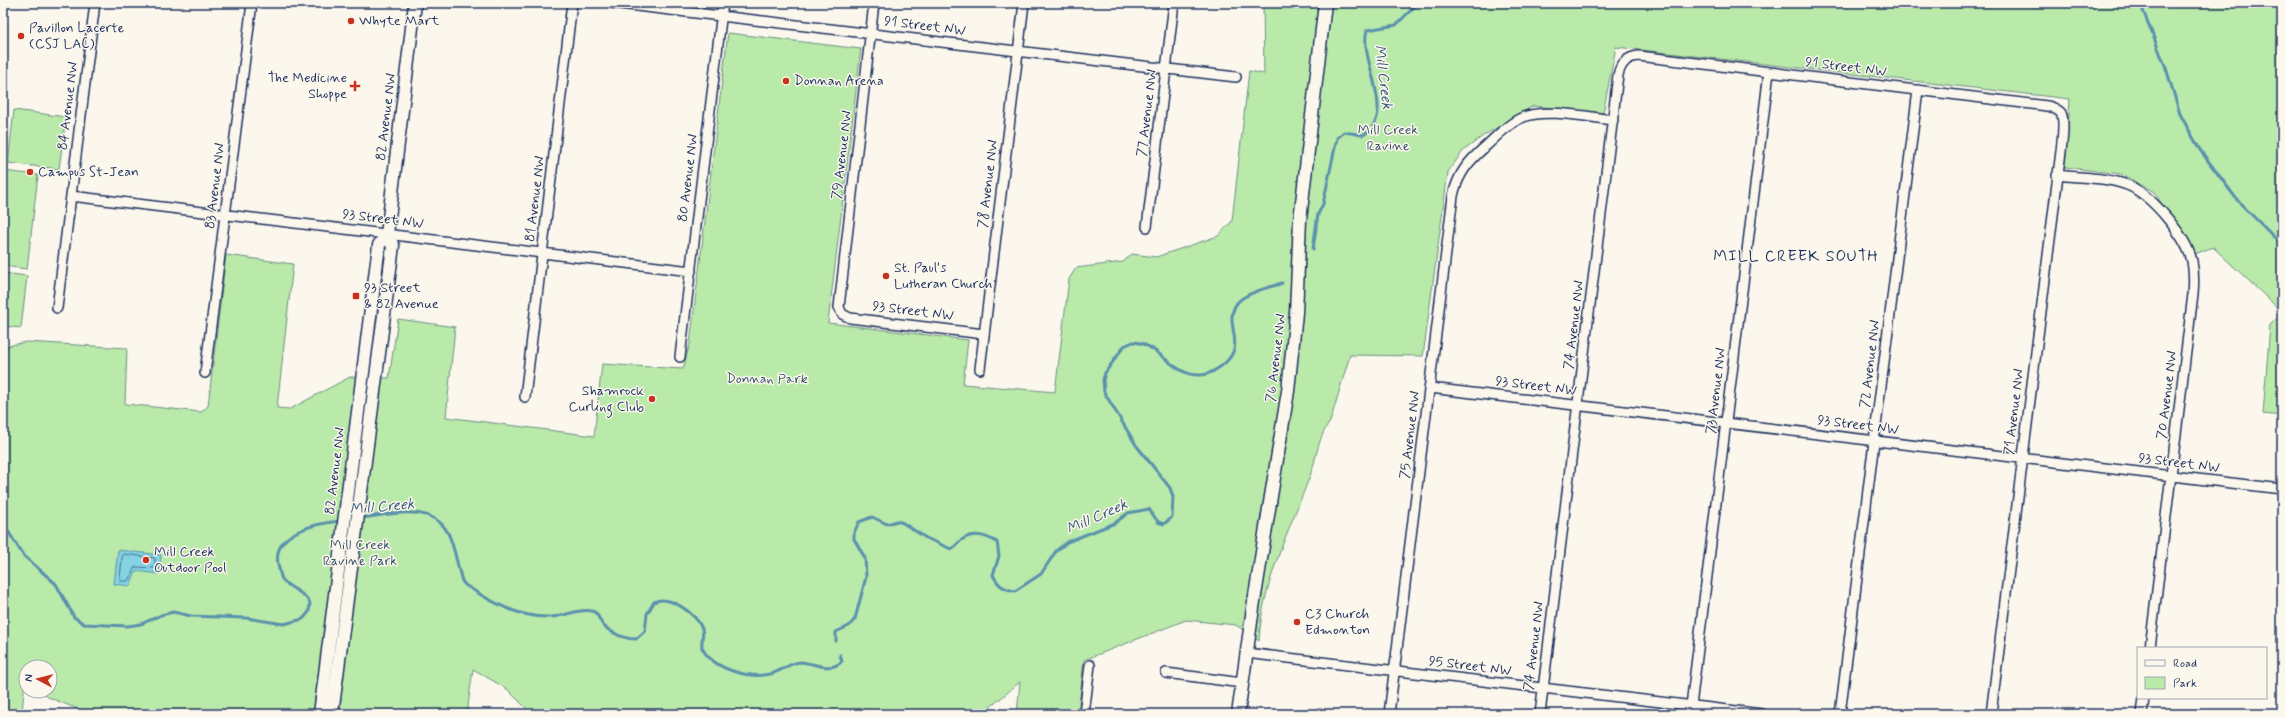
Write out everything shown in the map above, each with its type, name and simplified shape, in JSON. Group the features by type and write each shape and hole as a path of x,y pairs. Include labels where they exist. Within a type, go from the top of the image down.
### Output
{"main road":[{"name":"82 Avenue NW","path":"320,714 328,697 369,369 393,246 387,234 415,3"},
{"name":"76 Avenue NW","path":"1238,714 1246,653 1289,385 1296,314 1301,212 1325,3"},
{"name":"82 Avenue NW","path":"328,697 332,714"}],"street":[{"name":"84 Avenue NW","path":"57,308 95,3"},
{"name":"83 Avenue NW","path":"205,373 252,3"},
{"name":"81 Avenue NW","path":"525,397 572,3"},
{"name":"91 Street NW","path":"611,3 1236,77"},
{"name":"80 Avenue NW","path":"680,357 723,3"},
{"name":"79 Avenue NW","path":"840,311 838,301 874,3"},
{"name":"78 Avenue NW","path":"980,369 1024,3"},
{"name":"77 Avenue NW","path":"1147,227 1174,3"},
{"name":"91 Street NW","path":"1626,60 1644,56 2047,106 2055,108 2061,114"},
{"name":"74 Avenue NW","path":"1540,714 1619,71 1626,60"},
{"name":"73 Avenue NW","path":"1691,710 1769,72"},
{"name":"72 Avenue NW","path":"1840,714 1918,90"},
{"name":"75 Avenue NW","path":"1389,714 1453,196 1458,177 1468,162 1516,121 1527,116 1557,114 1613,120"},
{"name":"71 Avenue NW","path":"1991,714 2063,126 2061,114"},
{"name":"70 Avenue NW","path":"2057,175 2126,185 2144,194 2155,204 2188,251 2194,278 2150,647"},
{"name":"93 Street NW","path":"71,196 691,271"},
{"name":"93 Street NW","path":"840,311 850,318 984,334"},
{"name":"93 Street NW","path":"1430,388 2282,489"},
{"name":"95 Street NW","path":"1246,653 1543,688 1691,710 1762,714"},
{"path":"1084,714 1090,665"},
{"path":"1166,673 1242,683"},
{"path":"2142,714 2144,699"}],"green space":[{"name":"Mill Creek Ravine Park","path":"1263,3 2282,3 2282,312 2213,247 2195,254 2154,192 2121,174 2065,167 2070,99 1616,47 1603,113 1533,106 1483,136 1463,151 1448,172 1423,356 1350,355 1330,422 1320,440 1311,473 1271,576 1261,619 1259,641 1236,625 1186,620 1084,660 1078,714 1017,714 1020,682 982,714 532,714 507,689 473,669 467,714 90,714 53,699 58,699 58,659 18,659 18,699 23,699 22,714 3,714 3,347 26,342 127,348 125,404 201,412 208,406 226,255 293,264 277,408 290,409 350,377 389,378 398,319 455,327 446,417 594,436 602,364 683,369 690,343 728,33 861,49 828,323 968,340 963,384 1055,392 1069,279 1076,268 1123,262 1132,254 1156,257 1218,236 1232,221 1249,71 1264,74"},
{"path":"14,110 66,117 59,169 8,163"},
{"path":"3,171 38,175 27,269 3,266"},
{"path":"3,273 27,276 21,328 3,326"},
{"path":"2282,314 2282,416 2263,414 2270,325"}],"water":[{"path":"118,550 161,555 159,574 136,571 130,586 114,584"}],"waterway":[{"name":"Mill Creek","path":"1313,249 1318,214 1323,204 1337,138 1344,132 1363,135 1373,126 1378,114 1378,101 1366,42 1367,30 1396,25 1418,3"},
{"path":"2140,3 2166,68 2180,114 2200,150 2238,201 2282,245"},
{"name":"Mill Creek","path":"836,641 836,632 849,626 855,619 866,577 865,558 854,539 854,533 859,522 872,517 887,524 897,521 903,523 926,538 951,549 963,539 976,535 997,542 999,556 993,575 1001,586 1015,591 1041,574 1056,551 1067,542 1115,523 1128,513 1149,509 1158,522 1164,524 1172,517 1173,497 1170,488 1136,445 1104,392 1103,380 1105,373 1124,346 1133,342 1151,348 1182,371 1201,375 1211,372 1220,367 1229,359 1233,351 1235,343 1232,319 1233,311 1237,303 1252,293 1282,283"},
{"name":"Mill Creek","path":"361,518 397,513 421,514 432,517 441,523 448,533 462,581 465,585 484,597 516,612 538,617 550,617 587,610 592,611 596,613 603,625 612,632 619,636 636,639 645,631 647,614 654,602 660,600 667,601 682,607 699,623 703,631 702,648 714,662 742,674 770,674 797,662 828,667 838,665 842,661 840,655"},
{"name":"Mill Creek","path":"3,523 23,555 56,584 74,617 84,624 128,626 141,624 161,615 173,612 191,616 246,618 284,624 303,619 309,612 310,603 308,599 282,579 278,564 278,553 282,544 298,531 320,524 341,521"}],"place":[{"name":"Whyte Mart","path":"351,21"},
{"name":"Pavillon Lacerte (CSJ LAC)","path":"21,36"},
{"name":"Donnan Arena","path":"786,81"},
{"name":"The Medicine Shoppe","path":"355,86"},
{"name":"Campus St-Jean","path":"30,172"},
{"name":"St. Paul's Lutheran Church","path":"886,276"},
{"name":"93 Street & 82 Avenue","path":"356,296"},
{"name":"Shamrock Curling Club","path":"652,399"},
{"name":"Mill Creek Outdoor Pool","path":"146,560"},
{"name":"C3 Church Edmonton","path":"1297,622"}],"district":[{"name":"MILL CREEK SOUTH","path":"1796,256"}],"park label":[{"name":"Mill Creek Ravine","path":"1388,138"},
{"name":"Donnan Park","path":"767,379"}]}
